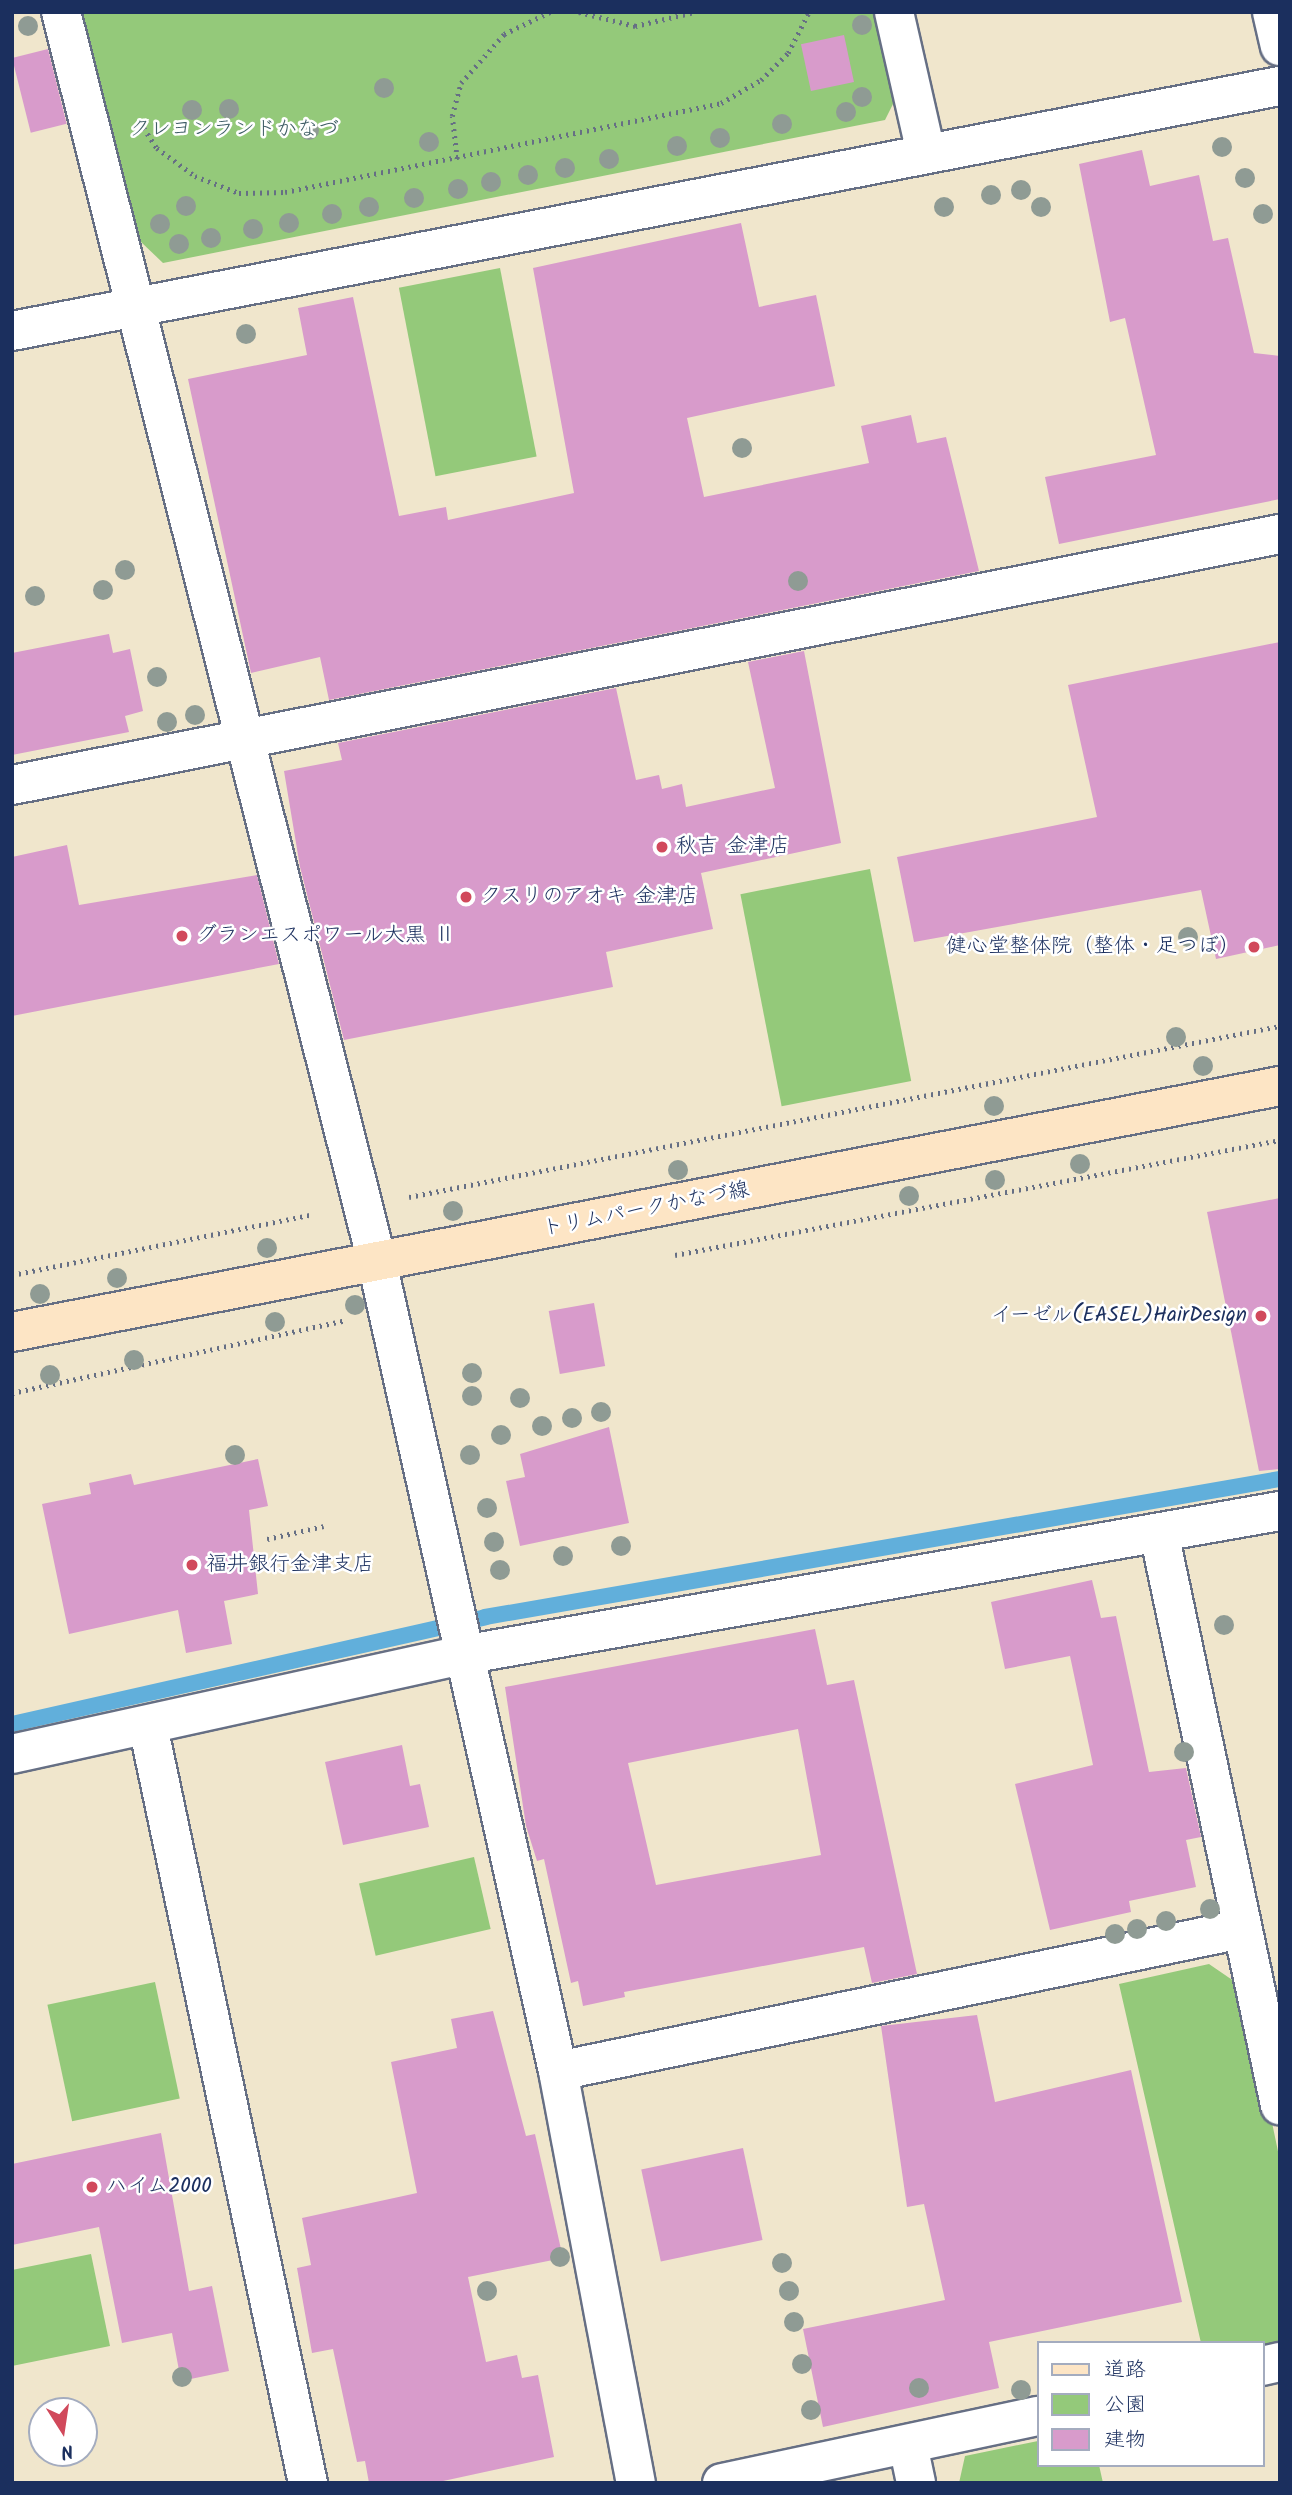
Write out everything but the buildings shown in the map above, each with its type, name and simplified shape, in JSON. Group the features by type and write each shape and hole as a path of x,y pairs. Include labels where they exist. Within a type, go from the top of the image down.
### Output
{"main road":[{"name":"トリムパークかなづ線","path":"12,1332 1280,1086"}],"street":[{"path":"61,12 132,309 246,739 377,1262 558,2071 636,2483"},
{"path":"894,12 926,153"},
{"path":"1272,12 1280,46"},
{"path":"12,331 1280,86"},
{"path":"12,785 1280,534"},
{"path":"12,1754 463,1655 1280,1511"},
{"path":"1159,1533 1280,2105"},
{"path":"148,1726 309,2483"},
{"path":"558,2071 1241,1928"},
{"path":"722,2483 1036,2416"},
{"path":"908,2445 916,2483"}],"path":[{"path":"457,159 453,116 461,83 504,34 550,12"},
{"path":"579,12 635,26 694,12"},
{"path":"136,116 157,148 195,176 239,193 285,192 721,103 761,80 788,53 809,12"},
{"path":"401,1199 1280,1026"},
{"path":"662,1258 1280,1140"},
{"path":"12,1275 310,1215"},
{"path":"12,1393 344,1321"},
{"path":"267,1539 324,1526"}],"green space":[{"name":"クレヨンランドかなづ","path":"82,12 877,12 897,96 885,120 163,263 140,241"},
{"path":"500,268 537,456 436,476 399,288"},
{"path":"870,869 911,1081 782,1106 740,894"},
{"path":"474,1857 491,1929 376,1956 359,1884"},
{"path":"1209,1964 1244,1988 1280,2161 1280,2345 1264,2349 1264,2341 1201,2341 1119,1984"},
{"path":"155,1982 180,2098 72,2121 47,2005"},
{"path":"91,2254 110,2346 12,2366 12,2270"},
{"path":"1036,2441 1036,2467 1099,2467 1103,2483 959,2483 965,2456"}],"waterway":[{"path":"12,1724 485,1617 1280,1479"}],"place":[{"name":"秋吉 金津店","path":"662,847"},
{"name":"クスリのアオキ 金津店","path":"466,897"},
{"name":"グランエスポワール大黒 Ⅱ","path":"182,936"},
{"name":"健心堂整体院（整体・足つぼ）","path":"1254,947"},
{"name":"イーゼル(EASEL)HairDesign","path":"1261,1316"},
{"name":"福井銀行金津支店","path":"192,1565"},
{"name":"ハイム2000","path":"92,2187"}]}
